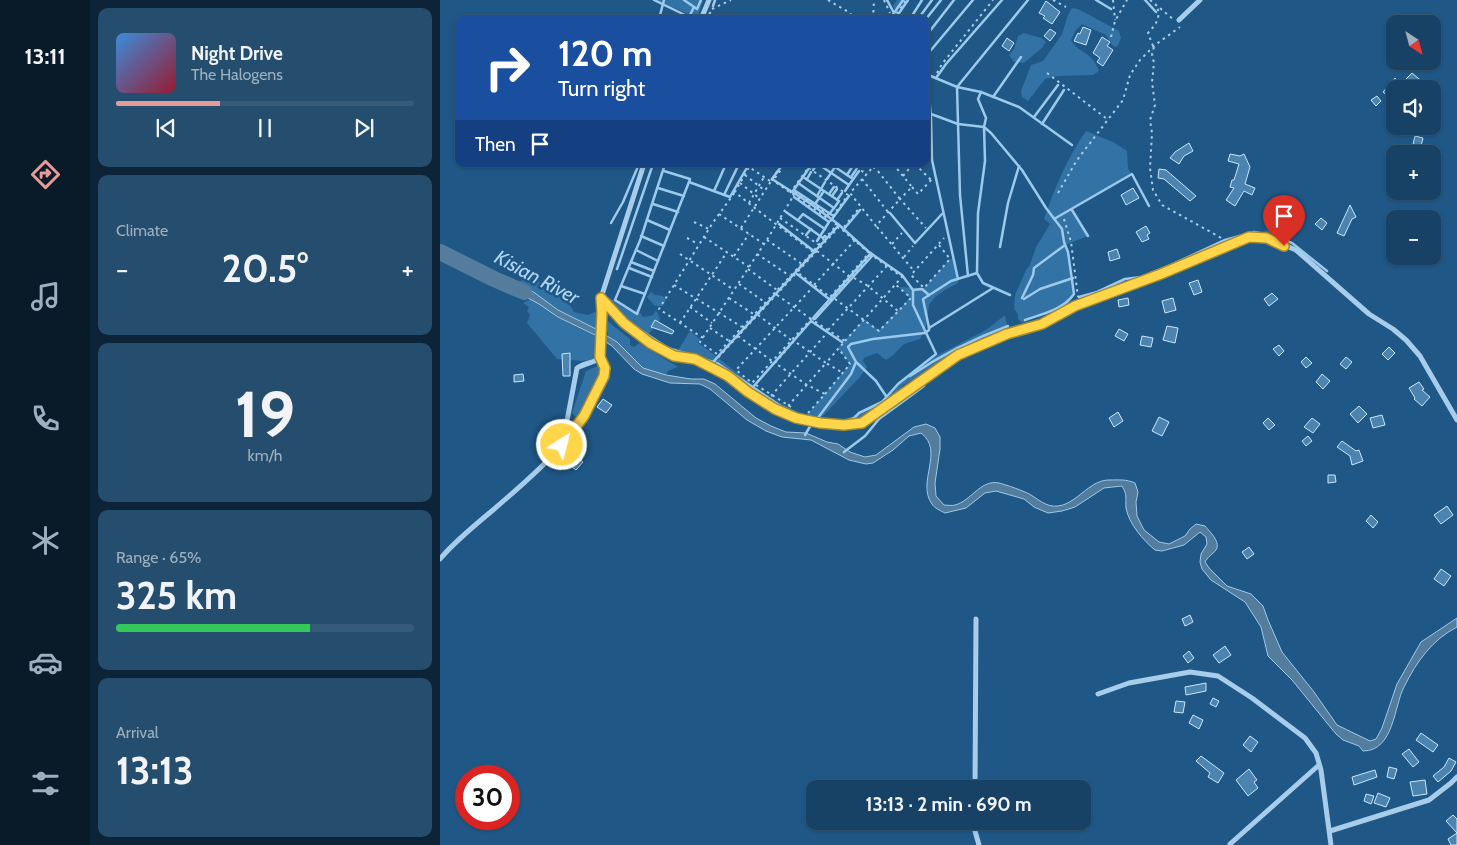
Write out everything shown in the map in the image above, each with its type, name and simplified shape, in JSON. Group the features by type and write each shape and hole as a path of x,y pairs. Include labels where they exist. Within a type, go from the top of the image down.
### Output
{"street":[{"path":"702,15 709,0"},
{"path":"1179,20 1200,0"},
{"path":"440,559 466,532 523,484 562,445 584,416 599,390 605,368 601,358 601,298 643,167"},
{"path":"601,298 624,323 650,343 674,356 696,360 728,376 748,392 775,409 796,418 820,423 862,423 958,355 1007,334 1042,324 1080,304 1161,274 1249,237 1267,238 1296,250 1369,314 1393,329 1406,340 1420,356 1457,420"},
{"path":"562,445 576,368 601,358"},
{"path":"975,780 976,619"},
{"path":"1098,694 1129,683 1190,672 1218,676 1252,698 1305,738 1316,753 1331,845"},
{"path":"1230,844 1319,765"},
{"path":"1330,830 1429,800 1457,777"},
{"path":"975,830 979,845"}],"path":[{"path":"704,10 714,8 731,0"},
{"path":"828,0 851,15"},
{"path":"872,15 874,0"},
{"path":"884,0 890,13"},
{"path":"896,15 906,0"},
{"path":"937,73 992,0"},
{"path":"1053,0 1066,7"},
{"path":"1113,0 1115,21"},
{"path":"1111,37 1115,21 1127,0"},
{"path":"1058,193 1077,160 1123,100 1130,74 1140,60 1154,45 1178,29 1186,21 1173,19 1150,0"},
{"path":"1157,6 1158,20 1148,33 1154,45 1152,54 1154,63 1152,82 1155,105 1150,120 1152,133 1150,168 1153,190 1162,205 1232,244"},
{"path":"1047,73 1107,119"},
{"path":"702,338 659,309 709,229 735,192 748,167"},
{"path":"750,167 832,217 873,167 926,228"},
{"path":"741,228 779,167"},
{"path":"775,178 783,167"},
{"path":"788,406 902,277 871,255 839,227 777,295 717,354 700,342 767,240 809,167"},
{"path":"855,167 867,174"},
{"path":"894,167 918,194 932,179 918,167"},
{"path":"902,176 911,167"},
{"path":"810,169 849,194 914,271"},
{"path":"744,175 764,190"},
{"path":"748,203 764,177"},
{"path":"862,179 888,212"},
{"path":"740,183 759,198"},
{"path":"876,226 912,187"},
{"path":"696,360 713,363 812,252 735,192"},
{"path":"793,192 837,225 816,250"},
{"path":"844,227 860,207"},
{"path":"720,214 764,244"},
{"path":"780,218 819,245"},
{"path":"1064,219 1071,242 1076,294 1080,304"},
{"path":"694,222 709,229"},
{"path":"892,244 902,233"},
{"path":"734,256 749,234"},
{"path":"704,237 734,256 778,290"},
{"path":"687,238 699,245"},
{"path":"939,245 950,259 924,288 910,275 944,238"},
{"path":"767,240 802,264"},
{"path":"814,285 855,240"},
{"path":"903,258 913,246"},
{"path":"816,250 849,276"},
{"path":"680,323 727,252"},
{"path":"680,254 734,290"},
{"path":"758,254 790,276"},
{"path":"797,272 830,298 871,255"},
{"path":"812,288 736,370 752,383 871,255"},
{"path":"772,396 887,266"},
{"path":"854,278 868,286 898,311"},
{"path":"738,284 766,303"},
{"path":"835,299 879,331 911,298 896,284"},
{"path":"674,285 743,327"},
{"path":"777,295 795,306 827,332 844,341"},
{"path":"729,298 776,327 791,340"},
{"path":"690,307 712,323"},
{"path":"710,328 729,341"},
{"path":"738,336 772,361"},
{"path":"825,394 806,385 775,363 794,341 843,373"},
{"path":"807,415 850,364 838,348"},
{"path":"756,385 796,410"}],"shaded area":[{"path":"656,0 703,1 698,15 690,15"},
{"path":"897,0 909,1 902,9 894,9 893,6"},
{"path":"1072,8 1078,9 1119,31 1121,38 1117,47 1113,46 1106,35 1082,24 1075,31 1071,40 1077,48 1093,60 1099,71 1093,75 1058,76 1045,79 1028,101 1022,97 1021,91 1031,65 1043,61 1062,34"},
{"path":"1024,33 1041,38 1046,42 1042,48 1024,63 1014,62 1009,55 1014,49 1018,36"},
{"path":"1086,131 1113,142 1127,151 1128,169 1132,174 1072,209 1088,236 1065,245 1068,252 1074,294 1067,306 1022,323 1014,309 1015,295 1030,265 1036,247 1050,224 1044,219 1057,185 1067,162"},
{"path":"1277,226 1279,235 1277,238 1262,234 1268,229"},
{"path":"950,259 953,259 958,283 935,297 929,305 926,327 920,339 904,344 886,360 877,353 864,358 863,361 867,367 860,377 820,419 798,417 774,406 729,374 675,355 690,331 700,339 698,343 750,383 777,401 807,415 850,364 838,348 864,319 879,330 910,298 899,287 924,288"},
{"path":"528,275 560,295 574,312 588,315 597,311 598,330 558,310 528,288 517,284"},
{"path":"507,281 528,288 558,310 617,342 643,368 666,375 704,379 715,384 756,418 786,432 806,433 827,442 838,444 850,452 865,457 876,455 914,427 926,424 935,428 940,437 935,483 936,496 944,505 961,503 981,487 993,483 1020,490 1046,504 1058,506 1075,499 1091,486 1103,481 1122,480 1135,483 1138,492 1136,502 1137,516 1144,530 1159,542 1169,544 1185,536 1196,524 1205,526 1217,543 1216,550 1205,562 1210,569 1227,586 1251,594 1263,606 1282,652 1337,725 1370,741 1376,739 1382,728 1397,684 1421,642 1457,618 1457,627 1440,638 1414,668 1404,687 1387,736 1381,744 1373,749 1363,751 1359,746 1343,740 1336,734 1292,680 1268,656 1261,627 1245,602 1211,580 1202,569 1200,562 1201,554 1207,544 1206,537 1200,532 1184,545 1162,551 1155,550 1141,537 1133,526 1126,508 1126,495 1122,486 1104,488 1075,507 1062,511 1048,513 1034,507 1024,499 996,491 985,493 966,508 945,513 933,505 928,495 927,486 931,449 928,440 921,433 909,436 893,450 873,463 866,464 849,460 811,440 782,437 766,431 747,420 710,389 700,384 670,383 642,374 634,369 612,346 504,285"},
{"path":"651,292 655,295 663,296 666,300 663,306 655,306 647,297"},
{"path":"604,295 634,312 637,309 643,317 653,315 656,310 660,319 649,334 632,334 632,326 623,319"},
{"path":"531,299 558,317 597,337 597,359 583,361 557,359 527,323 530,315 527,311 529,307 523,303"},
{"path":"1005,315 1008,330 974,342 954,353 902,386 881,408 861,422 845,421 882,402 889,392 907,376 936,356 986,330"},
{"path":"606,320 630,339 630,345 634,347 639,343 678,367 668,371 666,375 643,368 617,342 608,336"},
{"path":"598,366 599,380 597,387 578,419 572,413 586,371"}],"building":[{"path":"1046,1 1060,12 1052,24 1043,18 1045,16 1039,13"},
{"path":"1083,27 1091,30 1086,45 1074,41"},
{"path":"1050,29 1056,33 1050,41 1044,36"},
{"path":"1102,37 1110,42 1107,46 1113,50 1103,66 1097,62 1100,58 1093,53"},
{"path":"1007,38 1014,43 1009,51 1002,46"},
{"path":"1412,73 1420,80 1405,80"},
{"path":"1377,96 1381,101 1376,106 1371,100"},
{"path":"1415,136 1423,138 1421,145 1413,144"},
{"path":"1189,143 1193,151 1184,156 1179,164 1170,158 1175,152"},
{"path":"1230,154 1240,156 1244,154 1250,167 1245,184 1255,188 1252,195 1244,191 1235,206 1226,200 1234,188 1230,187 1239,164 1228,161"},
{"path":"1159,169 1166,170 1196,196 1190,201 1164,179 1158,178"},
{"path":"1133,188 1139,198 1126,205 1121,195"},
{"path":"1350,205 1356,217 1352,219 1344,236 1337,233"},
{"path":"1321,218 1327,223 1322,230 1315,224"},
{"path":"1146,226 1150,233 1147,235 1149,239 1142,242 1136,232"},
{"path":"1117,249 1120,258 1110,261 1108,252"},
{"path":"1198,280 1202,292 1194,295 1189,283"},
{"path":"1272,293 1278,299 1269,306 1264,299"},
{"path":"1128,298 1129,305 1119,307 1118,300"},
{"path":"1173,298 1176,310 1165,313 1162,301"},
{"path":"655,320 674,331 672,334 651,327"},
{"path":"1167,326 1178,328 1175,343 1163,340"},
{"path":"1119,329 1128,334 1124,341 1115,336"},
{"path":"1142,336 1153,338 1151,347 1140,345"},
{"path":"1279,345 1284,351 1279,356 1273,349"},
{"path":"1389,347 1395,353 1388,360 1382,354"},
{"path":"570,353 570,376 563,376 562,354"},
{"path":"1306,357 1312,363 1306,368 1301,362"},
{"path":"1346,357 1352,362 1346,369 1340,364"},
{"path":"523,374 524,381 514,382 514,375"},
{"path":"1322,374 1330,381 1323,389 1316,382"},
{"path":"1419,382 1424,389 1422,390 1430,397 1422,406 1414,399 1409,388"},
{"path":"603,399 612,405 606,413 597,407"},
{"path":"1359,406 1367,414 1358,423 1350,414"},
{"path":"1118,412 1123,421 1114,427 1109,418"},
{"path":"1382,415 1385,425 1373,428 1370,418"},
{"path":"1159,417 1169,422 1162,436 1152,431"},
{"path":"1268,418 1275,425 1269,430 1263,423"},
{"path":"1312,418 1320,424 1313,433 1304,427"},
{"path":"1308,436 1312,441 1306,446 1302,441"},
{"path":"1342,441 1356,451 1359,450 1363,461 1352,465 1350,456 1337,447"},
{"path":"573,454 583,462 576,470 566,462"},
{"path":"1328,475 1335,475 1336,482 1328,483"},
{"path":"1447,506 1453,515 1441,524 1434,515"},
{"path":"1371,515 1378,522 1373,528 1366,521"},
{"path":"1249,547 1254,554 1247,559 1242,552"},
{"path":"1441,569 1451,576 1444,586 1434,579"},
{"path":"1190,615 1193,622 1185,626 1182,619"},
{"path":"1225,646 1231,655 1219,663 1213,655"},
{"path":"1189,651 1194,658 1188,663 1183,656"},
{"path":"1206,683 1206,691 1186,695 1185,687"},
{"path":"1213,698 1219,701 1216,707 1210,704"},
{"path":"1176,701 1185,702 1183,713 1174,712"},
{"path":"1193,715 1203,720 1199,729 1189,723"},
{"path":"1421,733 1438,745 1433,752 1416,740"},
{"path":"1250,736 1258,742 1251,752 1243,745"},
{"path":"1409,749 1419,762 1413,767 1402,754"},
{"path":"1201,756 1224,773 1218,783 1208,777 1210,773 1196,761"},
{"path":"1449,758 1456,762 1451,771 1438,782 1433,776 1444,767"},
{"path":"1389,767 1397,769 1394,779 1387,777"},
{"path":"1249,769 1257,780 1254,782 1258,788 1248,796 1236,780"},
{"path":"1375,770 1377,777 1354,785 1352,777"},
{"path":"1425,780 1427,794 1413,796 1410,782"},
{"path":"1378,793 1390,798 1386,807 1374,803"},
{"path":"1366,794 1374,796 1371,804 1364,801"},
{"path":"1453,815 1457,819 1457,833 1446,821"},
{"path":"1457,833 1457,845 1451,845 1448,839"}],"waterway":[{"path":"654,0 685,15"},
{"path":"660,15 664,0"},
{"path":"684,0 697,9 701,0"},
{"path":"713,6 715,0"},
{"path":"887,0 894,13"},
{"path":"893,15 903,0"},
{"path":"898,15 908,0"},
{"path":"913,15 922,0"},
{"path":"921,15 932,0"},
{"path":"929,15 941,0"},
{"path":"930,31 954,0"},
{"path":"930,51 973,0"},
{"path":"936,78 1002,0"},
{"path":"968,276 960,195 957,87 1028,0"},
{"path":"1096,0 1111,9"},
{"path":"1145,0 1156,12"},
{"path":"690,15 694,7"},
{"path":"993,97 1021,57"},
{"path":"930,76 957,87 981,92 1019,107 1072,145"},
{"path":"1034,117 1058,85"},
{"path":"1042,124 1064,90"},
{"path":"981,92 978,99 986,118 984,127 1022,170 1062,229 1068,252 1074,294 1058,308 1025,320"},
{"path":"930,106 932,160 958,279"},
{"path":"931,114 958,124 984,127 985,161 978,213 977,273 983,283 1010,295"},
{"path":"1000,247 1008,203 1019,166"},
{"path":"611,223 623,202 638,167"},
{"path":"617,269 652,167"},
{"path":"664,167 641,238 615,300 637,314 689,182"},
{"path":"714,191 725,167"},
{"path":"724,195 738,167"},
{"path":"664,171 690,179 689,182 730,197 747,167"},
{"path":"717,363 782,407 801,416 845,421 882,402 898,384 936,354 913,305 913,290 902,275 869,252 838,224 811,204 772,179 781,167"},
{"path":"793,191 810,167"},
{"path":"822,167 849,185 859,171"},
{"path":"835,167 853,179"},
{"path":"827,179 835,167"},
{"path":"847,175 852,167"},
{"path":"851,177 856,170"},
{"path":"807,179 811,172"},
{"path":"1054,219 1132,174 1149,206"},
{"path":"803,177 839,201 834,208"},
{"path":"817,196 825,182"},
{"path":"798,183 834,208 830,213"},
{"path":"845,191 849,185"},
{"path":"829,194 834,187"},
{"path":"658,188 684,196"},
{"path":"832,196 837,189"},
{"path":"794,190 832,215"},
{"path":"815,204 824,191"},
{"path":"837,200 842,193"},
{"path":"832,219 849,196"},
{"path":"794,197 829,222 817,241"},
{"path":"653,204 678,212"},
{"path":"844,229 860,210"},
{"path":"1072,210 1088,236"},
{"path":"786,212 823,238 825,236 827,238"},
{"path":"890,213 915,243 942,214"},
{"path":"798,220 803,214 825,229"},
{"path":"647,220 670,230"},
{"path":"779,224 815,252"},
{"path":"634,326 668,348 713,362 839,225"},
{"path":"806,235 811,229"},
{"path":"1079,297 1097,292 1125,279 1141,277 1225,240 1254,232 1275,236 1292,243 1327,271"},
{"path":"641,236 664,246"},
{"path":"1022,298 1033,275 1034,268 1065,245"},
{"path":"636,250 658,261"},
{"name":"Kisian River","path":"440,252 524,292"},
{"path":"813,318 871,253"},
{"path":"815,319 873,255"},
{"path":"631,262 654,271"},
{"path":"629,268 652,277"},
{"path":"929,328 923,299 951,281 977,273"},
{"path":"797,274 829,299"},
{"path":"1024,299 1040,289 1073,278"},
{"path":"621,286 645,294"},
{"path":"817,419 851,374 856,362 848,347 851,344 873,339 925,333 929,328 993,288"},
{"path":"913,290 922,289 929,295"},
{"path":"753,387 811,321 842,342"},
{"path":"910,376 958,348 1008,326"},
{"path":"856,362 876,381 886,396"},
{"path":"844,452 865,436 879,419 924,386"},
{"path":"805,435 812,423"}],"route":[{"path":"562,445 584,416 599,390 604,376 605,368 600,357 601,298 624,323 650,343 674,356 695,359 728,376 748,392 775,409 796,418 844,425 862,423 958,355 1007,334 1042,324 1075,306 1161,274 1249,237 1267,238 1284,246"}]}
